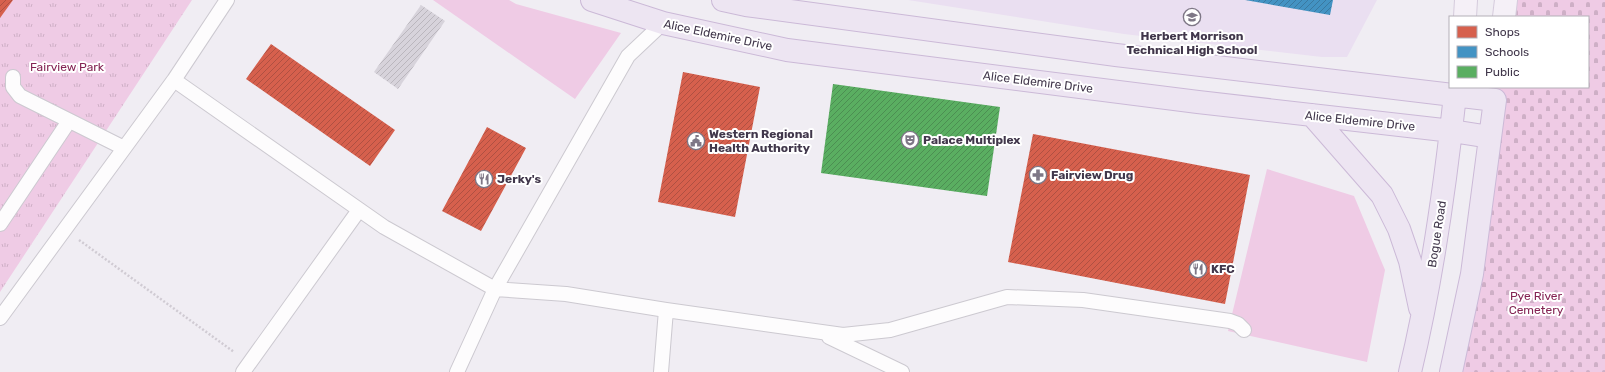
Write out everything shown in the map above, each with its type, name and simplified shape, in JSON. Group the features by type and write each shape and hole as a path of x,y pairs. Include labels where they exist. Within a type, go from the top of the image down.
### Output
{"main road":[{"name":"Alice Eldemire Drive","path":"592,0 663,24 787,50 1452,131 1490,137"},
{"path":"723,0 754,6 1108,54 1495,94 1472,274 1451,372"},
{"path":"1465,16 1466,0"},
{"path":"1504,16 1506,0"},
{"name":"Bogue Road","path":"1410,372 1422,319 1444,196 1456,91"},
{"path":"1312,115 1382,195 1399,229 1410,261 1422,319"}],"lane":[{"path":"0,318 174,80 227,0"},
{"path":"457,372 495,289 628,56 663,24"},
{"path":"13,77 13,87 20,96 124,148"},
{"path":"174,80 384,227 495,289 566,294 821,333 843,335 890,330 1007,297 1083,300 1147,308 1230,321 1238,324 1244,330"},
{"path":"0,224 69,121"},
{"path":"247,368 359,210"},
{"path":"661,372 666,310"},
{"path":"821,333 897,371"}],"path":[{"path":"64,230 247,368"}],"shaded area":[{"name":"Herbert Morrison Technical High School","path":"908,0 1377,0 1347,57 1322,57 1124,34"}],"green space":[{"name":"Fairview Park","path":"0,0 192,0 0,292"},
{"path":"433,0 509,0 516,4 621,33 575,99"},
{"name":"Pye River Cemetery","path":"1506,0 1605,0 1605,372 1451,372 1472,274 1496,88 1589,88 1589,16 1504,16"},
{"path":"1267,169 1354,196 1385,270 1367,362 1228,331"}],"building: Shops":[{"path":"0,0 13,0 0,18"},
{"path":"271,44 395,130 370,166 246,79"},
{"path":"683,72 760,87 735,217 658,202"},
{"name":"Jerky's","path":"487,127 526,148 481,231 442,211"},
{"path":"1033,134 1250,175 1225,304 1008,262"}],"building: Schools":[{"path":"1245,0 1333,0 1330,15"}],"building: Public":[{"name":"Palace Multiplex","path":"833,84 1000,107 987,196 821,173"}],"building: Other":[{"path":"421,5 445,21 398,89 374,72"}],"place":[{"name":"Herbert Morrison Technical High School","path":"1192,17"},
{"name":"Palace Multiplex","path":"910,140"},
{"name":"Western Regional Health Authority","path":"696,141"},
{"name":"Fairview Drug","path":"1038,175"},
{"name":"Jerky's","path":"484,179"},
{"name":"KFC","path":"1198,269"}]}
